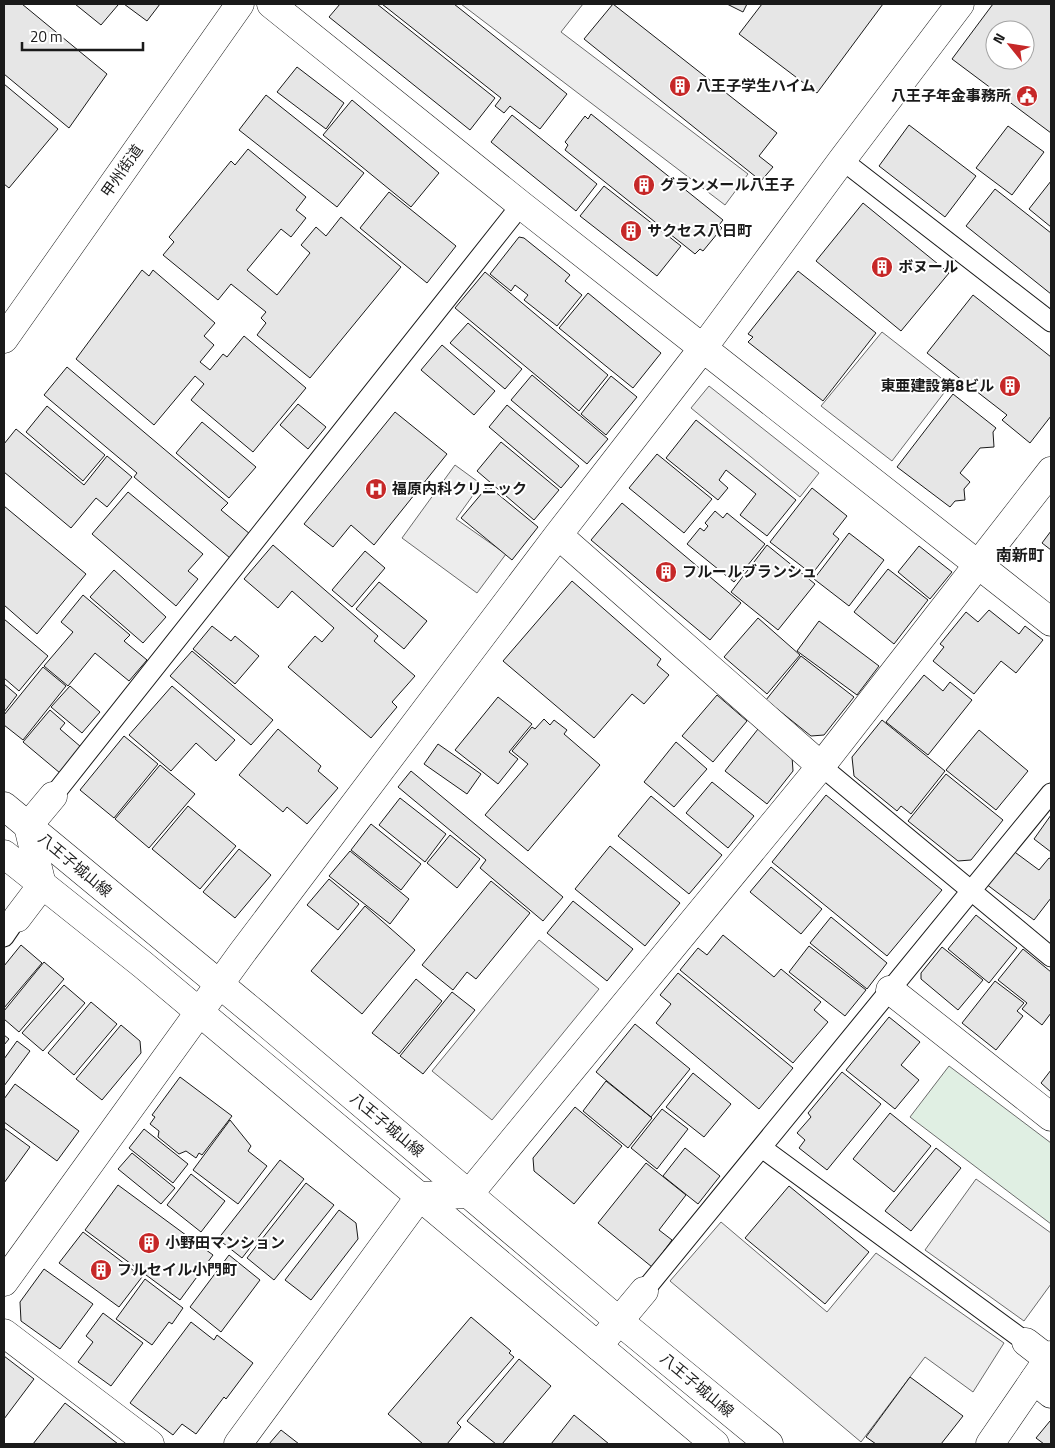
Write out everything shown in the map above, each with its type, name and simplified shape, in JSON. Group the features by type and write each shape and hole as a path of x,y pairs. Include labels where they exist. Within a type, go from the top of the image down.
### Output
{"main road":[{"name":"甲州街道","path":"4,339 240,4"},
{"path":"272,4 521,205 1051,622"},
{"path":"4,1282 199,1013 558,535 703,348 960,4"},
{"path":"420,1196 469,1194 821,766 1051,471"},
{"path":"558,535 821,766"},
{"path":"11,928 42,885 28,826 53,796"},
{"name":"八王子城山線","path":"4,806 768,1444"},
{"path":"4,854 142,964 716,1444"},
{"path":"890,990 1051,1117"},
{"path":"238,1444 420,1196"},
{"path":"598,1346 644,1291"},
{"path":"4,1333 150,1444"},
{"path":"990,1444 1046,1372 1026,1342"}],"lane":[{"path":"842,160 1051,322"},
{"path":"53,796 521,205"},
{"path":"821,766 1051,957"},
{"path":"644,1291 1051,793"},
{"path":"762,1148 1026,1342"}],"green space":[{"path":"949,1066 1051,1143 1051,1224 910,1117"}],"shaded area":[{"path":"461,4 583,4 561,32 748,174 725,205"},
{"path":"882,332 950,385 892,461 821,406"},
{"path":"709,386 819,473 800,497 691,408"},
{"path":"455,465 481,484 456,519 506,554 477,593 402,538"},
{"path":"539,940 599,989 492,1120 432,1071"},
{"path":"976,1179 1051,1233 1051,1284 1024,1321 925,1250"},
{"path":"721,1222 827,1312 876,1253 1004,1343 973,1392 925,1357 861,1442 670,1281"}],"building":[{"path":"4,4 22,4 107,74 69,128 4,74"},
{"path":"75,4 116,4 118,5 101,25"},
{"path":"124,4 160,4 147,21"},
{"path":"340,4 377,4 495,98 470,130 329,17"},
{"path":"382,4 454,4 567,94 540,129 510,106 504,113 495,106 501,98"},
{"name":"八王子学生ハイム","path":"613,4 777,133 759,156 773,167 761,181 584,39"},
{"path":"727,4 747,4 743,12"},
{"path":"762,4 883,4 817,93 739,34"},
{"name":"八王子年金事務所","path":"993,4 1051,4 1051,133 952,59"},
{"path":"297,67 344,103 326,129 277,92"},
{"path":"4,84 58,129 9,188 4,184"},
{"path":"266,95 364,173 337,207 239,130"},
{"path":"352,100 439,173 411,207 323,135"},
{"name":"グランメール八王子","path":"591,114 723,220 719,225 722,228 703,251 700,249 695,254 565,150 568,145 565,142 585,116 588,119"},
{"path":"512,115 597,184 576,211 491,142"},
{"path":"909,125 976,176 945,217 879,166"},
{"path":"1008,126 1044,152 1012,195 976,168"},
{"path":"248,149 306,197 296,210 306,218 291,237 281,229 247,270 277,295 310,253 301,245 316,227 326,236 341,217 401,267 310,378 257,335 266,323 261,318 266,312 231,284 218,300 163,255 174,242 169,237 231,161 235,165"},
{"path":"1051,181 1051,227 1029,209"},
{"name":"サクセス八日町","path":"604,186 681,246 657,276 580,216"},
{"path":"995,189 1051,233 1051,294 966,226"},
{"path":"389,192 456,246 427,283 360,228"},
{"name":"ボヌール","path":"863,203 949,273 901,331 816,261"},
{"path":"519,237 524,238 570,275 565,281 582,295 557,326 524,300 528,295 515,285 511,291 490,274"},
{"path":"142,270 149,276 153,270 215,323 204,336 214,345 200,362 210,370 223,354 227,357 244,336 306,388 253,452 191,400 204,384 195,376 154,425 76,359"},
{"path":"798,271 876,333 823,401 748,342 753,337 748,334"},
{"path":"485,272 608,375 579,411 455,308"},
{"path":"588,293 661,353 633,388 559,328"},
{"name":"東亜建設第8ビル","path":"973,295 1051,357 1051,416 1030,443 1002,420 1007,415 927,353"},
{"path":"468,323 522,369 505,389 450,343"},
{"path":"442,345 495,391 474,415 421,370"},
{"path":"67,367 228,503 221,510 250,534 230,558 134,477 137,473 44,395"},
{"path":"532,375 608,439 587,464 511,400"},
{"path":"611,376 637,397 606,435 581,414"},
{"path":"953,394 996,428 993,432 994,447 980,448 960,473 970,482 964,489 965,500 955,501 950,507 897,467"},
{"path":"298,404 326,427 308,449 280,425"},
{"path":"507,405 579,466 561,488 489,427"},
{"path":"47,406 105,455 83,481 26,432"},
{"name":"福原内科クリニック","path":"395,412 447,454 374,545 351,525 333,547 304,524"},
{"path":"696,420 796,500 767,536 740,515 756,494 726,470 719,480 728,488 718,500 666,458"},
{"path":"202,422 256,467 229,498 176,453"},
{"path":"16,429 84,485 107,456 132,477 107,507 96,498 71,528 4,472 4,444"},
{"path":"501,442 559,490 534,520 477,471"},
{"path":"657,454 712,499 684,533 629,488"},
{"path":"488,486 538,527 512,560 461,518"},
{"path":"812,488 847,516 833,534 839,539 812,574 770,542"},
{"path":"128,492 203,554 188,571 198,579 176,606 92,534"},
{"name":"フルールブランシュ","path":"622,503 741,603 710,640 591,540"},
{"path":"4,506 86,574 37,634 4,605"},
{"path":"715,511 723,518 727,513 765,544 734,582 687,544 700,528 704,531 708,526 705,523"},
{"path":"1051,531 1051,550 1042,543"},
{"path":"849,533 884,560 849,606 814,579"},
{"path":"273,545 378,636 374,641 415,676 392,702 397,707 371,738 288,667 315,636 322,642 334,628 292,591 278,608 244,579"},
{"path":"767,545 815,584 778,630 731,592"},
{"path":"919,546 952,572 930,599 898,572"},
{"path":"365,551 385,568 352,607 332,590"},
{"path":"888,569 928,600 894,644 854,612"},
{"path":"114,570 166,617 143,643 90,597"},
{"path":"572,581 661,659 657,665 669,675 644,704 632,694 594,738 503,661"},
{"path":"379,582 427,621 404,649 356,609"},
{"path":"83,595 130,635 124,641 147,660 129,681 95,653 68,686 44,666 73,632 61,622"},
{"path":"989,610 1019,634 1025,626 1043,640 1016,673 1001,661 974,694 933,661 944,647 940,644 966,612 978,622"},
{"path":"758,618 800,655 767,694 724,657"},
{"path":"4,619 48,656 19,691 4,678"},
{"path":"819,621 879,666 857,695 797,651"},
{"path":"212,626 231,641 235,636 259,656 235,684 193,649"},
{"path":"192,651 273,720 251,745 170,676"},
{"path":"801,656 854,697 824,735 811,736 766,700"},
{"path":"43,667 66,686 23,740 4,725 4,715"},
{"path":"924,675 943,691 950,682 972,700 928,755 886,722"},
{"path":"4,684 17,695 4,712"},
{"path":"70,686 100,712 82,733 51,707"},
{"path":"172,686 235,740 216,761 196,743 171,771 129,735"},
{"path":"717,695 747,721 713,762 682,736"},
{"path":"498,697 532,724 509,752 518,759 498,784 455,750"},
{"path":"50,710 65,723 60,729 81,747 60,773 23,742"},
{"path":"544,719 550,725 554,720 567,730 564,734 600,765 528,851 485,815 528,764 512,751 532,727 535,729"},
{"path":"882,720 945,771 911,814 901,806 897,811 854,776 852,757"},
{"path":"278,729 321,766 318,771 338,788 307,824 287,807 283,812 239,775"},
{"path":"758,729 792,756 793,771 767,804 725,771"},
{"path":"979,730 1028,771 996,810 946,770"},
{"path":"124,736 158,764 114,818 80,790"},
{"path":"676,742 707,769 674,807 644,782"},
{"path":"438,744 481,774 467,794 424,764"},
{"path":"160,765 195,794 149,848 115,819"},
{"path":"411,771 563,897 543,921 480,868 486,860 398,787"},
{"path":"946,774 1003,820 971,860 958,861 908,821"},
{"path":"712,782 754,816 728,848 686,813"},
{"path":"826,795 942,890 887,956 772,862"},
{"path":"651,796 722,855 689,894 618,836"},
{"path":"400,798 446,834 425,862 379,825"},
{"path":"188,806 236,846 200,889 152,849"},
{"path":"1051,815 1051,852 1034,839"},
{"path":"371,824 421,864 401,890 351,850"},
{"path":"450,835 480,859 457,888 427,863"},
{"path":"610,846 680,903 645,946 575,889"},
{"path":"239,849 271,875 235,918 203,892"},
{"path":"1012,850 1039,870 1049,858 1051,859 1051,898 1034,920 986,884"},
{"path":"350,851 409,899 390,924 329,876"},
{"path":"771,867 822,909 801,934 750,892"},
{"path":"329,879 359,904 338,930 307,905"},
{"path":"491,881 530,913 476,979 467,972 453,990 422,965"},
{"path":"573,901 633,949 607,981 547,933"},
{"path":"365,906 415,950 362,1014 311,971"},
{"path":"976,915 1017,948 989,983 948,949"},
{"path":"831,917 887,963 867,989 810,943"},
{"path":"723,935 774,977 781,969 821,1002 814,1010 828,1022 793,1063 680,970 698,948 707,955"},
{"path":"21,945 42,963 4,1008 4,966"},
{"path":"809,946 866,990 845,1016 789,972"},
{"path":"942,947 983,980 958,1010 921,979 921,973"},
{"path":"1023,949 1051,972 1051,1013 1042,1025 1022,1009 1027,1003 998,980"},
{"path":"44,962 64,979 19,1032 4,1019 4,1011"},
{"path":"678,973 793,1068 759,1109 656,1023 671,1004 660,995"},
{"path":"416,979 442,1001 399,1054 372,1033"},
{"path":"995,981 1024,1003 1017,1011 1023,1016 996,1050 962,1023"},
{"path":"64,985 85,1003 43,1051 22,1033"},
{"path":"452,992 475,1010 423,1074 400,1056"},
{"path":"91,1002 117,1024 74,1075 48,1053"},
{"path":"889,1017 920,1042 901,1065 919,1080 895,1109 846,1070"},
{"path":"635,1024 690,1069 651,1117 596,1072"},
{"path":"121,1025 140,1041 141,1053 102,1100 76,1079"},
{"path":"4,1035 9,1039 4,1045"},
{"path":"17,1041 30,1051 4,1086 4,1059"},
{"path":"1051,1070 1051,1092 1041,1083"},
{"path":"842,1072 881,1104 827,1170 799,1148 805,1140 797,1133 811,1117 808,1113"},
{"path":"693,1073 731,1104 704,1137 666,1107"},
{"path":"180,1077 232,1116 202,1155 199,1153 196,1158 186,1151 179,1154 158,1137 159,1131 150,1124 155,1117 152,1115"},
{"path":"606,1081 652,1118 628,1148 583,1111"},
{"path":"15,1084 79,1131 57,1161 4,1122 4,1099"},
{"path":"575,1107 622,1146 574,1204 534,1171 533,1158"},
{"path":"662,1109 688,1129 657,1169 631,1148"},
{"path":"890,1113 931,1146 894,1192 853,1159"},
{"path":"230,1120 251,1146 248,1151 267,1166 238,1204 193,1170"},
{"path":"4,1128 30,1147 4,1183"},
{"path":"144,1129 188,1164 173,1183 129,1148"},
{"path":"685,1148 720,1176 698,1204 663,1176"},
{"path":"936,1148 961,1168 911,1231 885,1211"},
{"path":"132,1153 175,1188 161,1204 118,1169"},
{"path":"280,1160 304,1179 242,1258 218,1239"},
{"path":"646,1163 686,1195 659,1230 672,1240 652,1267 598,1223"},
{"path":"191,1174 225,1201 201,1232 167,1205"},
{"path":"306,1183 334,1205 274,1280 247,1258"},
{"name":"小野田マンション","path":"118,1185 213,1255 180,1300 85,1230"},
{"path":"789,1186 869,1252 825,1304 745,1238"},
{"path":"339,1210 356,1223 358,1239 311,1300 285,1280"},
{"name":"フルセイル小門町","path":"83,1232 142,1277 119,1307 59,1263"},
{"path":"229,1255 260,1280 221,1332 190,1307"},
{"path":"44,1269 93,1304 60,1349 21,1321 20,1302"},
{"path":"145,1279 183,1308 172,1324 169,1322 152,1345 116,1319"},
{"path":"103,1313 143,1343 111,1386 78,1362 93,1342 86,1336"},
{"path":"471,1317 511,1351 509,1353 514,1357 457,1423 461,1427 447,1444 423,1444 388,1414"},
{"path":"191,1322 214,1340 217,1335 253,1363 196,1434 182,1424 173,1435 130,1403"},
{"path":"4,1356 34,1379 4,1419"},
{"path":"519,1359 551,1386 502,1444 496,1444 467,1421"},
{"path":"910,1377 963,1416 941,1444 876,1444 866,1437"},
{"path":"65,1403 118,1444 33,1444"},
{"path":"574,1415 609,1444 551,1444"},
{"path":"1050,1421 1051,1444 1044,1444 1036,1438"},
{"path":"281,1430 299,1444 269,1444"}],"place":[{"name":"八王子学生ハイム","path":"680,86"},
{"name":"八王子年金事務所","path":"1027,96"},
{"name":"グランメール八王子","path":"644,185"},
{"name":"サクセス八日町","path":"631,231"},
{"name":"ボヌール","path":"882,267"},
{"name":"東亜建設第8ビル","path":"1010,386"},
{"name":"福原内科クリニック","path":"376,489"},
{"name":"フルールブランシュ","path":"666,572"},
{"name":"小野田マンション","path":"149,1243"},
{"name":"フルセイル小門町","path":"101,1270"}],"district":[{"name":"南新町","path":"1020,555"}]}
